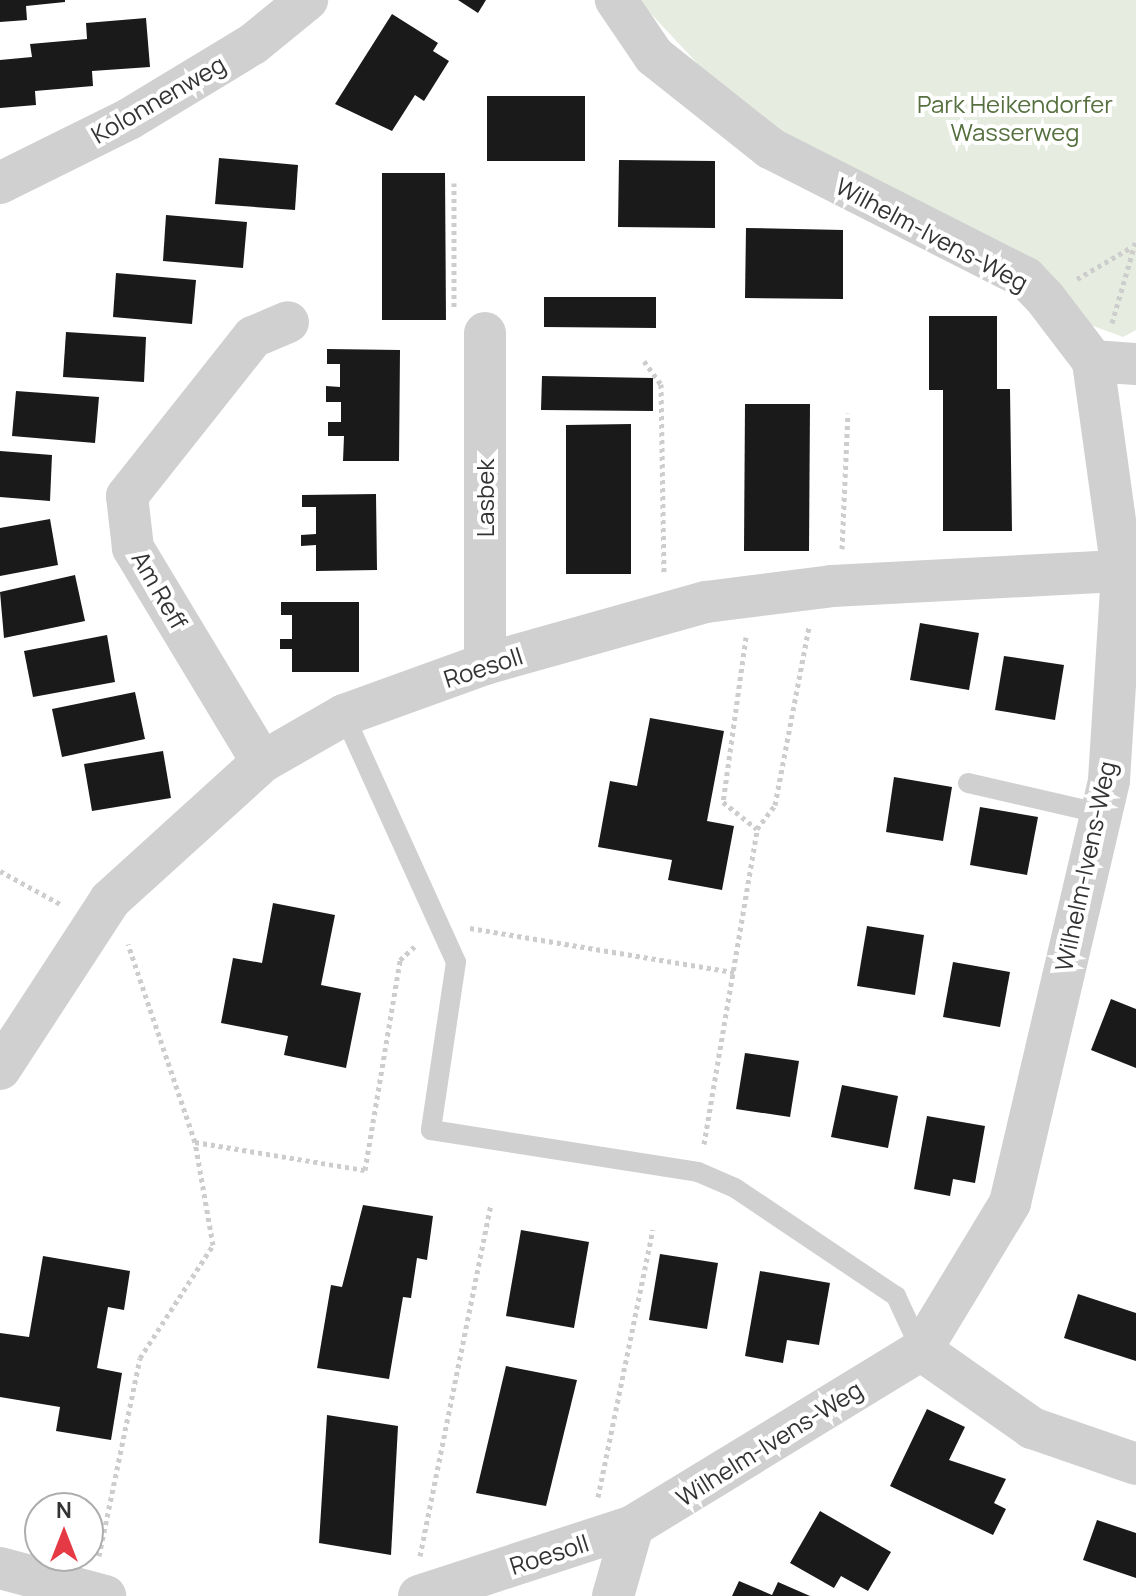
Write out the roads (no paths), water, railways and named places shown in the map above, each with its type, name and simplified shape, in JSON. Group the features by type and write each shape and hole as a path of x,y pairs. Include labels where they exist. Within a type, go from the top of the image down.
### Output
{"street":[{"name":"Kolonnenweg","path":"0,183 129,119 253,44 307,0"},
{"name":"Wilhelm-Ivens-Weg","path":"616,0 654,56 770,148 1026,278 1045,298 1093,361 1122,571 1114,795 1010,1203 921,1350 633,1526"},
{"name":"Am Reff","path":"262,762 133,548 127,496 253,337 288,322"},
{"name":"Lasbek","path":"485,333 485,664"},
{"path":"1093,361 1136,364"},
{"name":"Roesoll","path":"0,1069 102,912 262,762 344,715 485,664 665,612 739,598 828,587 1122,571"},
{"path":"921,1350 1032,1428 1136,1464"},
{"path":"613,1596 633,1526"},
{"name":"Roesoll","path":"419,1580 589,1541 633,1526"},
{"path":"0,1568 98,1595"}],"lane":[{"path":"344,715 456,962 431,1130 698,1172 735,1188 896,1296 921,1350"},
{"path":"968,783 1114,795"}],"park label":[{"name":"Park Heikendorfer Wasserweg","path":"1015,118"}]}
